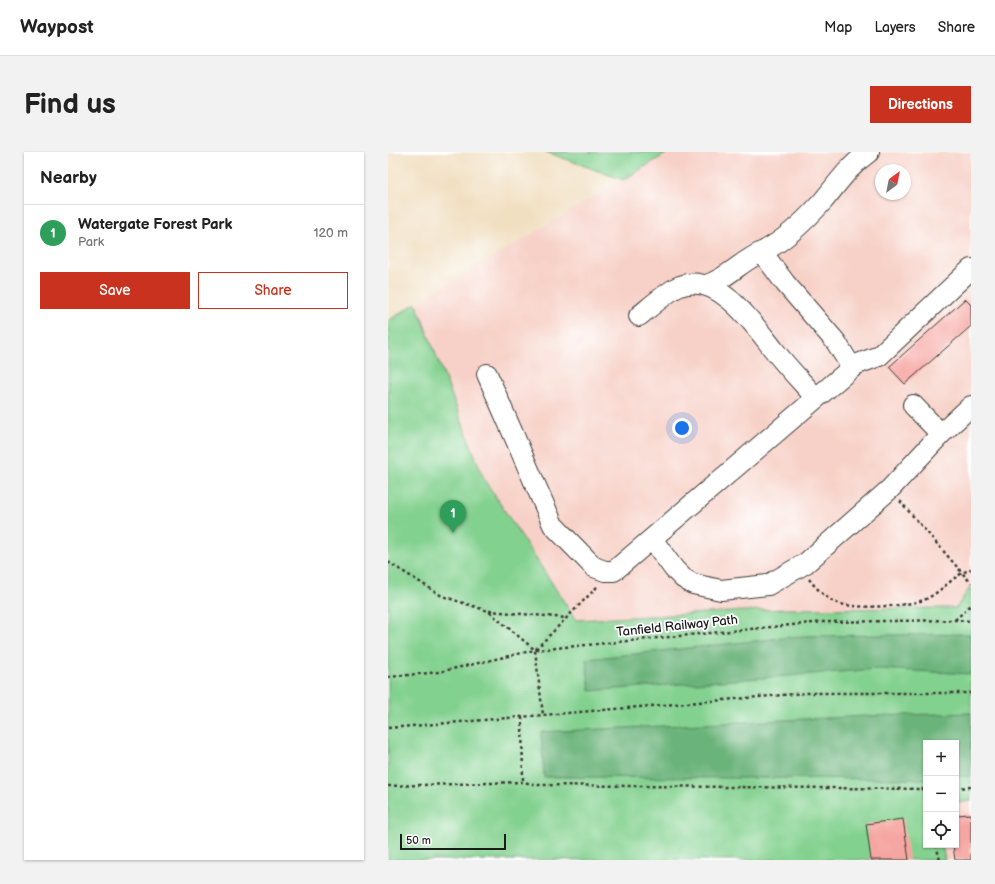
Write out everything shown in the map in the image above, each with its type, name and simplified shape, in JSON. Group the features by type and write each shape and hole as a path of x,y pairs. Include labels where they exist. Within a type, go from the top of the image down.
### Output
{"lane":[{"path":"639,316 680,286 689,284 706,285 716,282 749,258 775,245 821,203 854,163 869,152"},
{"path":"762,252 785,284 832,337 852,368"},
{"path":"487,374 553,524 594,567 605,572 614,571 855,365 879,356 971,269"},
{"path":"706,285 715,289 738,306 816,398"},
{"path":"914,405 941,434"},
{"path":"652,539 683,578 693,584 709,589 721,590 768,585 799,568 890,489 941,434 971,406"}],"path":[{"path":"890,489 971,584"},
{"path":"388,562 442,596 488,611 567,618"},
{"path":"799,568 817,589 835,602 857,606 908,605 928,598 962,573 971,569"},
{"path":"535,650 614,571"},
{"path":"954,620 971,605"},
{"path":"488,611 535,650 543,715"},
{"name":"Tanfield Railway Path","path":"388,677 439,672 535,650 823,622 971,621"},
{"path":"388,728 806,694 971,693"},
{"path":"522,717 523,782"},
{"path":"388,786 523,782 538,784 923,789"},
{"path":"959,788 971,787"},
{"path":"937,848 940,860"}],"shaded area":[{"path":"669,152 971,152 971,586 957,608 782,609 576,620 484,479 416,303"},
{"path":"971,801 971,860 945,860 943,848 959,848 959,803"}],"green space":[{"path":"546,152 669,152 623,180"},
{"path":"416,303 484,479 576,620 782,609 956,608 971,586 971,801 959,803 959,740 923,740 923,848 943,848 945,860 388,860 388,321"},
{"path":"971,634 971,674 878,669 590,691 586,659 801,636"},
{"path":"971,713 971,776 959,777 959,740 923,740 923,779 544,777 541,732 866,716"}],"building":[{"path":"965,299 971,305 971,326 905,384 889,367"},
{"path":"971,814 971,860 955,860 953,848 959,848 959,815"},
{"path":"903,819 909,860 871,860 866,824"}],"place":[{"name":"Watergate Forest Park","path":"453,533"}]}
